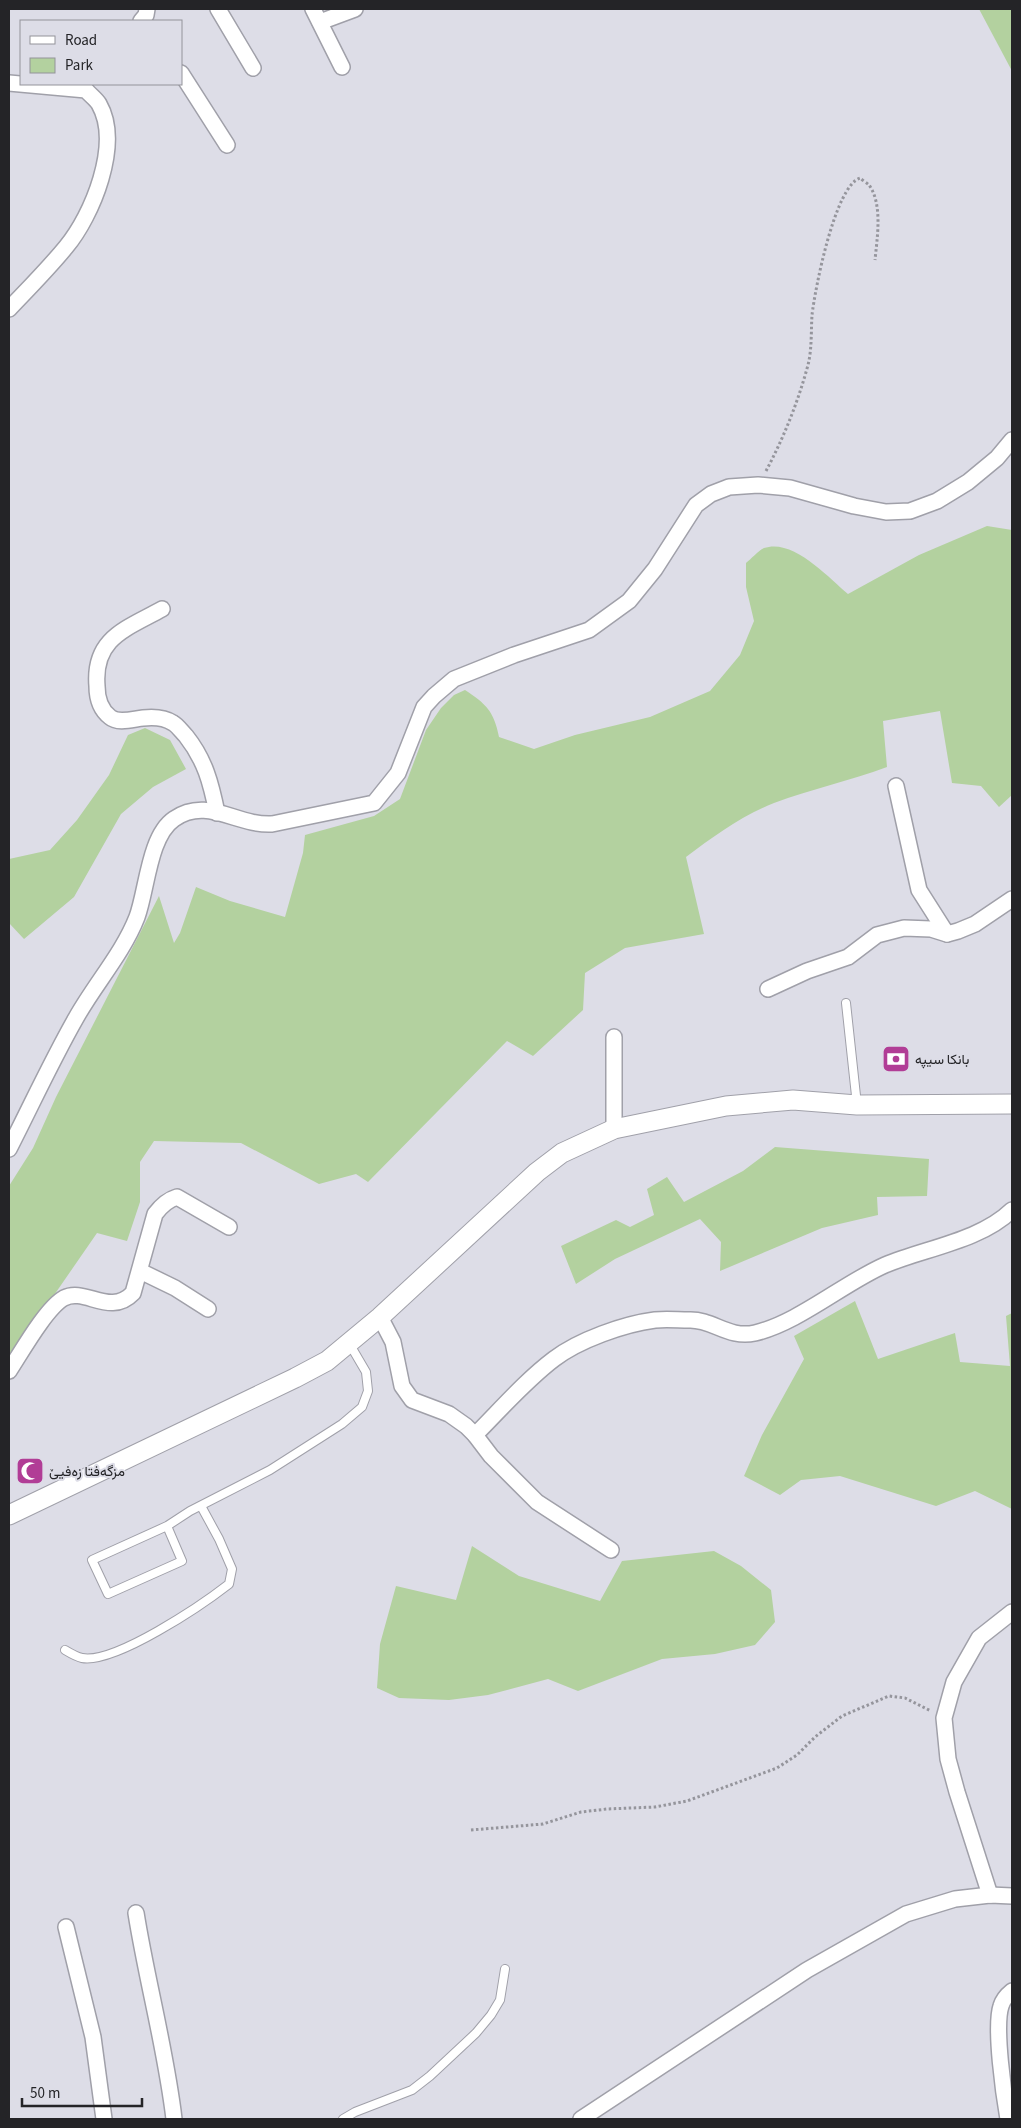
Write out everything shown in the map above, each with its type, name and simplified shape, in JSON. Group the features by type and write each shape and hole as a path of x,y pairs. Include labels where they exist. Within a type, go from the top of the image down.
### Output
{"street":[{"path":"218,9 253,68"},
{"path":"342,67 317,15 355,9"},
{"path":"182,75 227,146"},
{"path":"9,85 88,87 99,105 105,124 107,156 97,195 68,246 9,310"},
{"path":"9,1149 76,1017 120,950 137,917 156,843 173,820 184,814 204,809 260,824 272,824 374,802 398,773 424,707 454,679 514,655 589,630 629,601 655,569 696,505 711,494 729,487 758,485 790,488 854,506 878,510 910,511 937,501 968,482 997,458 1012,440"},
{"path":"162,609 114,635 105,645 99,659 96,675 97,693 102,708 111,719 121,721 160,718 173,723 199,753 213,790 217,813"},
{"path":"896,786 919,890 947,934"},
{"path":"768,989 807,971 848,957 877,935 892,930 931,929 947,934 958,932 975,924 1012,899"},
{"path":"614,1037 614,1129"},
{"path":"9,1515 327,1361 380,1317 537,1172 562,1153 614,1129 735,1105 793,1100 857,1105 1012,1104"},
{"path":"9,1371 40,1323 65,1298 74,1296 118,1303 127,1299 133,1293 155,1214 162,1205 171,1199 177,1197 229,1227"},
{"path":"475,1435 535,1376 555,1359 578,1344 620,1329 655,1320 695,1320 731,1333 756,1333 783,1322 885,1266 990,1228 1012,1210"},
{"path":"140,1271 175,1288 208,1309"},
{"path":"380,1317 393,1342 402,1386 412,1400 449,1414 475,1435 491,1456 537,1502 611,1550"},
{"path":"990,1894 950,1767 944,1718 954,1682 979,1638 1012,1612"},
{"path":"581,2119 807,1970 906,1914 955,1899 990,1894 1012,1896"},
{"path":"136,1913 145,1970 170,2082 174,2119"},
{"path":"66,1927 93,2037 104,2119"},
{"path":"1008,2119 1007,2074 999,2026 1000,2007 1004,1998 1012,1991"}],"lane":[{"path":"846,1003 857,1105"},
{"path":"166,1526 182,1560 108,1594 92,1560 166,1526 270,1470 320,1440 362,1407 368,1390 366,1372 349,1343"},
{"path":"65,1650 82,1658 95,1658 120,1650 201,1605 229,1584 232,1569 220,1539 201,1506"},
{"path":"343,2119 355,2112 412,2090 430,2076 476,2033 492,2015 500,2000 505,1969"}],"path":[{"path":"758,485 794,413 809,362 812,313 833,221 845,191 853,180 860,178 869,185 877,213 875,260"},
{"path":"471,1830 542,1824 581,1812 655,1807 687,1801 777,1768 797,1755 815,1737 842,1716 889,1696 905,1698 944,1718"}],"green space":[{"path":"979,9 1012,9 1012,71"},
{"path":"987,526 1012,530 1012,795 999,807 981,786 952,783 940,711 883,721 887,767 762,808 728,827 686,857 704,934 625,948 585,973 583,1010 533,1056 507,1041 368,1182 356,1174 319,1184 241,1143 154,1141 140,1162 140,1202 127,1241 97,1233 32,1327 9,1355 9,1186 33,1148 56,1097 159,896 174,943 180,933 196,887 230,901 285,917 303,853 305,835 374,816 400,799 426,730 441,708 454,695 465,690 484,704 492,714 499,737 534,749 575,735 650,717 710,691 740,655 754,621 746,587 746,563 764,548 775,546 798,554 820,569 848,594 919,555"},
{"path":"145,728 170,740 186,769 153,787 121,814 74,897 24,939 9,923 9,859 50,850 77,820 109,775 128,735"},
{"path":"775,1147 929,1159 927,1196 877,1197 878,1215 822,1228 720,1271 721,1242 700,1219 615,1259 576,1284 561,1246 616,1220 630,1227 654,1215 647,1189 667,1177 684,1202 743,1171"},
{"path":"855,1301 878,1359 955,1333 960,1362 1010,1366 1006,1316 1012,1313 1012,1509 975,1491 936,1506 840,1476 801,1480 780,1495 744,1476 762,1435 804,1359 794,1336"},
{"path":"472,1546 519,1576 600,1601 622,1561 714,1551 741,1566 771,1590 775,1622 755,1645 715,1654 662,1659 578,1691 548,1679 488,1695 449,1700 399,1698 377,1688 380,1644 396,1586 456,1600"}],"place":[{"name":"بانکا سیپە","path":"896,1059"},
{"name":"مزگەفتا زەفیێ","path":"30,1471"}]}
